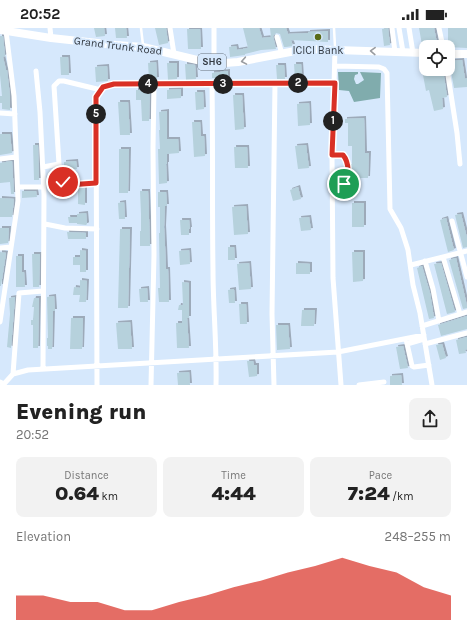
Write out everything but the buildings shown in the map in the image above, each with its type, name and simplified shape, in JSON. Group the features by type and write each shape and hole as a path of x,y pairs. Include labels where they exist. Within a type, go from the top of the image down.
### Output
{"main road":[{"name":"Grand Trunk Road","path":"3,31 51,38 143,47 214,63 238,62 306,49 419,52"},
{"path":"455,54 467,54"}],"street":[{"path":"50,28 51,38"},
{"path":"170,28 174,54"},
{"path":"214,28 214,63"},
{"path":"392,28 399,52"},
{"path":"399,28 399,52"},
{"path":"409,28 413,52"},
{"path":"439,28 442,40"},
{"path":"0,322 18,201 15,114 3,31"},
{"path":"277,36 282,54"},
{"path":"335,50 332,155 333,278 341,385"},
{"path":"335,66 379,67 384,69 387,73 390,209 401,228 408,250 413,285 425,340 432,385"},
{"path":"36,71 43,167 45,224 43,369"},
{"path":"448,76 460,164"},
{"path":"96,183 68,185 63,182 59,164 54,86 59,81 64,81 101,90"},
{"path":"274,385 272,314 275,83"},
{"path":"97,385 96,97 103,87 114,84 335,83"},
{"path":"151,385 154,255 154,84"},
{"path":"212,84 214,194 213,270 217,359 216,385"},
{"path":"0,113 15,114"},
{"path":"0,159 16,157"},
{"path":"43,167 59,164"},
{"path":"18,187 44,187"},
{"path":"452,221 467,277"},
{"path":"45,224 65,228 97,229"},
{"path":"0,248 11,248"},
{"path":"411,265 467,251"},
{"path":"443,256 460,314"},
{"path":"425,261 433,289 439,321"},
{"path":"13,374 19,293 43,291"},
{"path":"422,326 467,312"},
{"path":"0,382 4,384 13,374 28,370 338,352 467,333"},
{"path":"407,341 412,366 414,367 429,364"},
{"path":"359,385 384,382"}],"lane":[{"path":"140,28 143,47"},
{"path":"334,28 335,50"},
{"path":"332,155 343,155 345,158 348,175 347,181 344,184 332,186"}],"shaded area":[{"path":"338,72 358,72 354,79 356,84 364,80 360,72 381,73 380,98 354,102 349,91 339,90"}],"place":[{"name":"ICICI Bank","path":"318,37"}],"route":[{"path":"63,182 68,185 96,183 96,97 103,87 114,84 335,83 332,155 343,155 345,158 348,175 347,181 344,184"}]}
